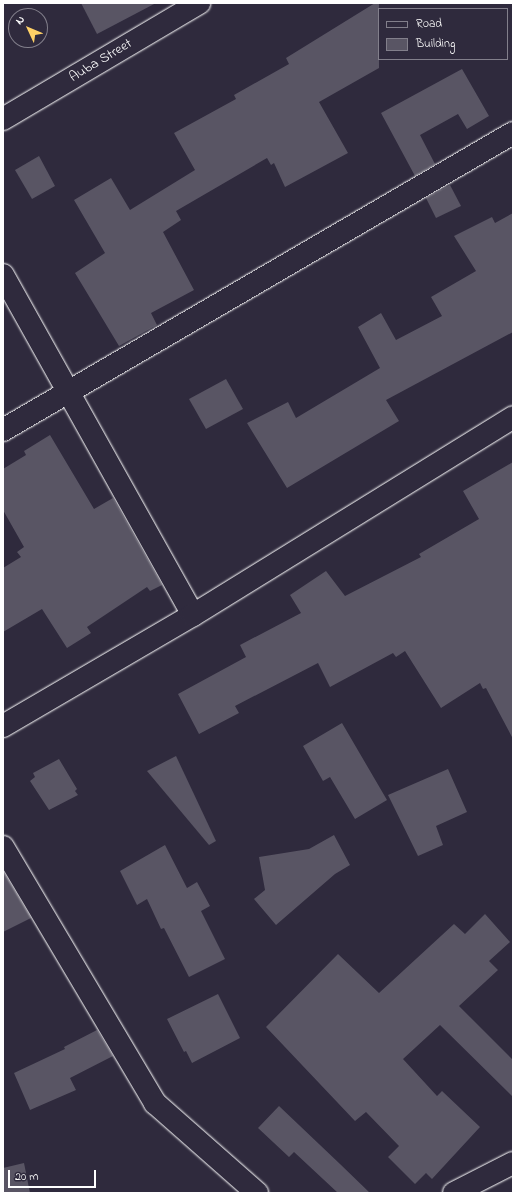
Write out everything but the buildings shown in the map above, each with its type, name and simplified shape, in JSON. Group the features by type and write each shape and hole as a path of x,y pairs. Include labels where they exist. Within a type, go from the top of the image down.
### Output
{"street":[{"name":"Auba Street","path":"3,119 200,3"},
{"path":"3,430 513,133"},
{"path":"3,275 193,615"},
{"path":"3,726 193,615 513,417"},
{"path":"3,847 155,1103 257,1193"},
{"path":"454,1193 513,1163"}]}
